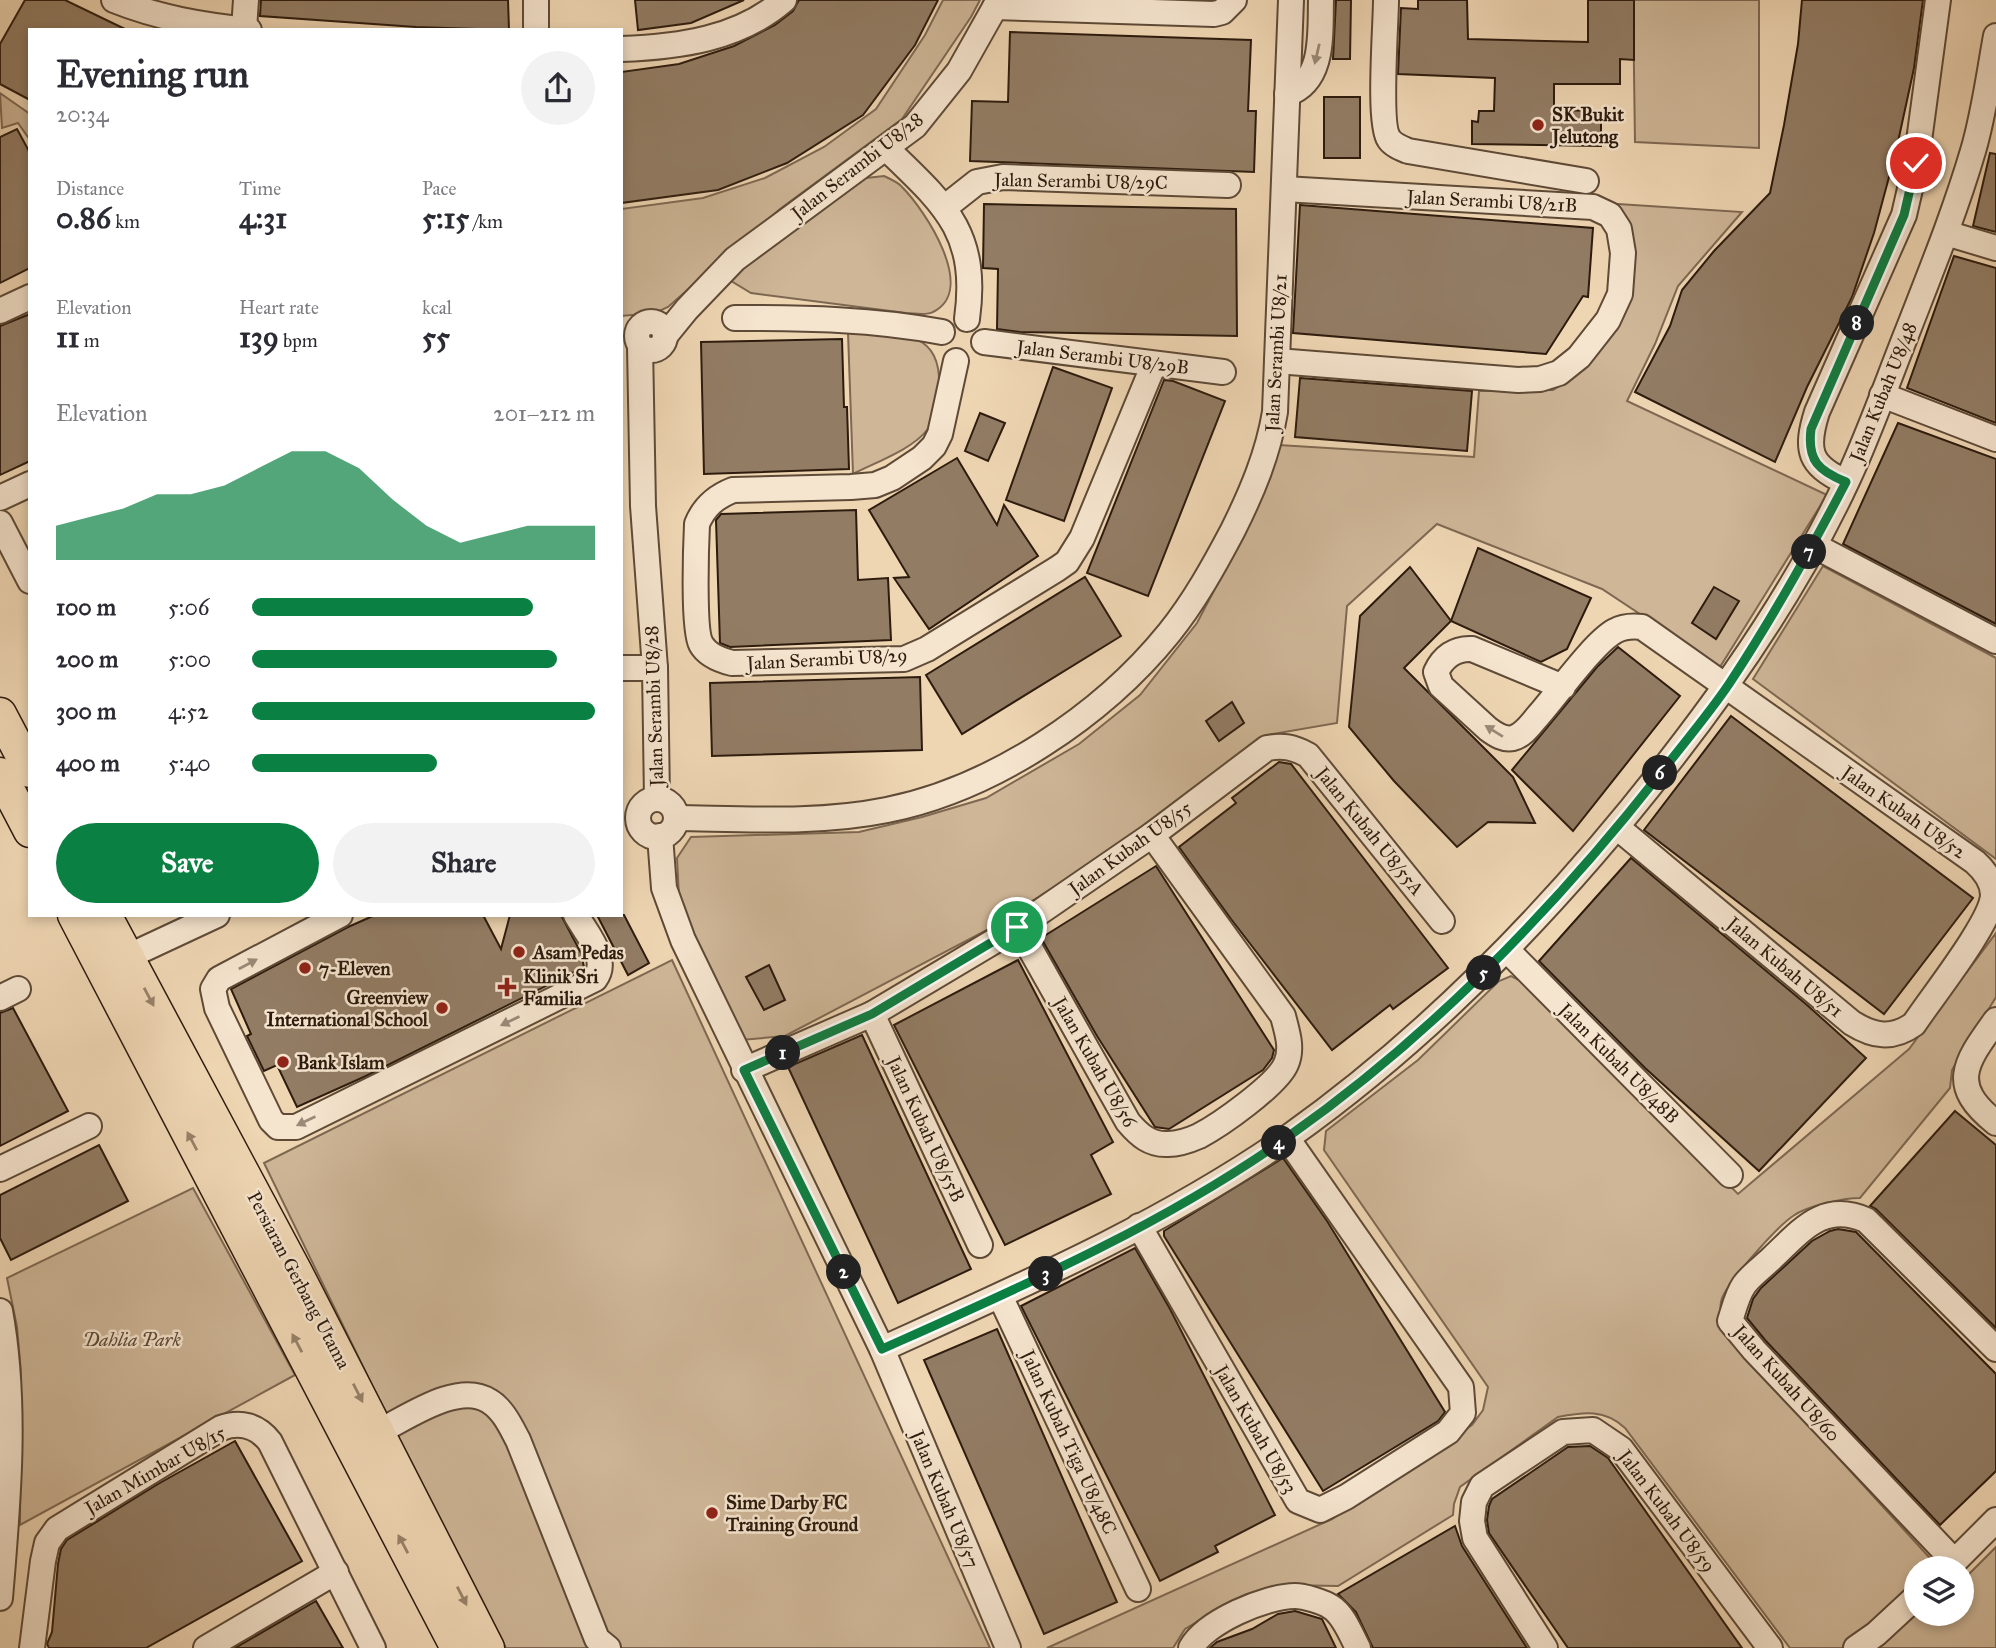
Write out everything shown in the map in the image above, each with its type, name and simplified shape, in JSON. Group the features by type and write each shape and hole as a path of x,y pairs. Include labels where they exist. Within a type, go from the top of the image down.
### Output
{"main road":[{"path":"0,714 28,767"},
{"path":"0,774 28,827"},
{"name":"Persiaran Gerbang Utama","path":"76,917 115,963 296,1272 488,1648"},
{"name":"Persiaran Gerbang Utama","path":"105,917 115,963 457,1648"}],"street":[{"path":"114,0 162,17 236,28"},
{"path":"246,0 247,28"},
{"path":"536,0 536,28"},
{"path":"623,49 647,48 722,36 770,12 784,0"},
{"path":"997,4 1214,14 1223,12 1234,0"},
{"name":"Jalan Serambi U8/21","path":"668,827 808,820 889,810 933,797 982,778 1027,754 1100,704 1169,633 1198,592 1244,508 1270,441 1275,412 1291,0"},
{"path":"1287,94 1298,90 1313,71 1320,44 1321,0"},
{"path":"1386,0 1384,119 1389,139 1408,150 1586,181"},
{"path":"1846,482 1830,475 1811,456 1811,429 1904,215 1916,163 1938,0"},
{"name":"Jalan Serambi U8/28","path":"657,799 654,668 632,506 643,335 687,309 735,259 915,126 959,71 997,4"},
{"name":"Jalan Kubah U8/48","path":"882,1349 1000,1296 1139,1226 1188,1200 1287,1138 1421,1033 1507,950 1618,828 1726,688 1771,619 1846,482 1946,233 1974,147 1993,70 1996,36"},
{"path":"886,148 955,223 968,258 970,294 967,319"},
{"name":"Jalan Serambi U8/29C","path":"944,208 977,182 1003,177 1228,185"},
{"name":"Jalan Serambi U8/21B","path":"1277,361 1518,380 1540,379 1559,373 1579,357 1608,320 1620,294 1623,253 1619,229 1609,215 1593,207 1284,189"},
{"path":"1946,233 1996,248"},
{"path":"0,311 28,298"},
{"path":"736,318 867,321 902,324 942,332"},
{"path":"967,319 978,325 984,342 975,358 956,361 945,353 942,332 955,320 967,319"},
{"name":"Jalan Serambi U8/29B","path":"984,342 1223,372"},
{"name":"Jalan Serambi U8/29","path":"956,361 946,413 934,446 922,458 892,478 875,485 851,487 733,489 721,494 702,512 697,524 696,538 697,629 702,646 710,654 732,663 904,659 927,649 1057,569 1067,562 1082,538 1154,364"},
{"path":"1882,395 1996,439"},
{"path":"0,498 28,485"},
{"path":"0,523 28,577"},
{"path":"1813,545 1996,641"},
{"name":"Jalan Kubah U8/52","path":"1563,688 1472,649 1462,648 1454,652 1444,659 1436,672 1441,686 1488,729 1505,738 1514,738 1523,733 1563,688 1604,638 1617,629 1642,627 1976,862 1985,872 1992,884 1990,910 1949,973"},
{"path":"623,668 654,668"},
{"name":"Jalan Kubah U8/55A","path":"1253,757 1267,748 1281,746 1294,748 1308,755 1442,921"},
{"name":"Jalan Kubah U8/55","path":"744,1070 872,1014 1017,927 1153,835 1253,757"},
{"path":"657,799 668,802 675,812 668,827 654,836 630,819 646,803 657,799"},
{"name":"Jalan Kubah U8/57","path":"668,827 661,864 670,908 744,1070 882,1349 1009,1648"},
{"name":"Jalan Kubah U8/51","path":"1618,828 1841,1014 1866,1031 1878,1035 1892,1035 1905,1031 1913,1024 1949,973"},
{"name":"Jalan Kubah U8/56","path":"1017,927 1128,1122 1138,1134 1151,1142 1167,1144 1182,1142 1209,1129 1265,1089 1278,1076 1287,1063 1289,1035 1283,1016 1153,835"},
{"path":"115,963 213,917"},
{"path":"336,917 219,979 213,989 217,1009 271,1120 278,1127 296,1126 595,979 601,960 577,917"},
{"name":"Jalan Kubah U8/48B","path":"1507,950 1730,1175"},
{"name":"Jalan Kubah U8/55B","path":"872,1014 980,1245"},
{"path":"1996,1020 1971,1054 1966,1069 1970,1098 1980,1111 1996,1124"},
{"path":"0,1169 89,1126"},
{"name":"Jalan Kubah U8/53","path":"1139,1226 1297,1501 1320,1510 1346,1497 1448,1432 1463,1413 1461,1387 1287,1138"},
{"name":"Jalan Kubah U8/60","path":"1943,1556 1730,1321 1744,1285 1806,1226 1821,1217 1837,1213 1852,1214 1866,1220 1996,1349"},
{"name":"Jalan Kubah Tiga U8/48C","path":"1000,1296 1138,1589"},
{"path":"0,1311 8,1387 0,1598"},
{"path":"378,1433 452,1396 472,1394 490,1401 506,1418 518,1440 600,1645"},
{"name":"Jalan Mimbar U8/15","path":"32,1648 43,1561 47,1543 57,1529 230,1425 249,1425 270,1442 373,1648"},
{"name":"Jalan Kubah U8/59","path":"1545,1648 1475,1538 1472,1521 1474,1502 1482,1486 1563,1432 1594,1430 1621,1449 1770,1648"},
{"path":"1960,1556 1996,1520"},
{"path":"206,1648 336,1572"},
{"path":"1191,1648 1220,1619 1278,1598 1297,1596 1332,1607 1358,1648"},
{"path":"1856,1648 1904,1608"}],"green space":[{"path":"943,0 980,0 902,119 780,209 668,307 655,313 623,316 623,209 703,198 765,178 824,147 876,109 925,35"},
{"path":"1633,0 1759,0 1759,148 1635,142"},
{"path":"0,93 28,113 28,137 18,123 2,128"},
{"path":"884,176 898,184 912,198 943,250 949,269 950,286 946,301 933,312 906,313 751,293 728,279 866,178"},
{"path":"1618,204 1742,212 1678,286 1655,344 1627,401 1827,495 1720,667 1602,589 1437,524 1347,606 1337,723 1267,735 1152,824 987,930 785,1036 741,1040 680,917 677,858 691,837 859,832 922,817 986,798 1079,744 1140,695 1197,623 1241,539 1279,445 1474,457 1479,391 1553,390 1575,376 1607,338 1634,254"},
{"path":"848,333 895,334 922,342 931,351 937,365 939,384 932,420 921,437 853,474"},
{"path":"1823,566 1996,658 1996,859 1753,679"},
{"path":"1996,933 1996,997 1952,1070 1950,1088 1860,1198 1835,1201 1807,1209 1793,1216 1776,1231 1731,1283 1724,1294 1720,1310 1725,1334 1928,1556 1904,1556 1904,1626 1974,1626 1974,1569 1996,1547 1996,1648 1790,1648 1625,1428 1602,1415 1585,1413 1558,1417 1460,1487 1453,1515 1338,1586 1285,1585 1231,1602 1185,1629 1173,1648 1047,1648 1332,1519 1472,1425 1483,1410 1488,1387 1324,1150 1326,1131 1418,1060 1499,981 1511,976 1525,983 1738,1194 1909,1049"},
{"path":"672,960 990,1648 506,1648 372,1385 264,1163"},
{"name":"Dahlia Park","path":"193,1188 295,1375 20,1525 21,1373 17,1327 7,1278"}],"building":[{"path":"25,0 65,0 123,28 28,28 28,99 0,84 0,44"},
{"path":"261,0 508,0 509,28 416,27 260,16"},
{"path":"635,0 744,0 691,23 638,30"},
{"path":"799,0 938,0 915,45 863,115 787,163 718,190 623,203 623,72 679,64 734,46 775,25 793,11"},
{"path":"1336,0 1351,0 1350,59 1333,59"},
{"path":"1418,0 1467,0 1468,39 1588,42 1588,0 1634,0 1634,60 1620,59 1620,84 1554,84 1554,110 1601,111 1601,146 1472,144 1472,121 1478,122 1479,111 1494,111 1495,78 1398,74 1401,8 1418,9"},
{"path":"1802,0 1923,0 1914,68 1874,233 1852,297 1807,387 1775,462 1635,392 1670,326 1682,290 1714,251 1770,193 1798,44"},
{"path":"1010,32 1251,40 1248,111 1256,111 1254,172 970,161 972,101 1008,102"},
{"path":"1324,97 1360,97 1360,158 1324,158"},
{"path":"17,129 28,149 28,269 0,283 0,137"},
{"path":"1990,153 1996,154 1996,232 1973,226"},
{"path":"984,204 1236,209 1237,336 1020,332 997,329 998,269 983,268"},
{"path":"1300,205 1593,228 1588,297 1583,296 1546,354 1293,333"},
{"path":"1954,256 1996,268 1996,423 1907,388"},
{"path":"28,315 28,462 0,475 0,326"},
{"path":"842,339 849,469 704,474 701,342"},
{"path":"1053,367 1112,388 1064,521 1006,500"},
{"path":"1300,378 1472,391 1467,451 1295,437"},
{"path":"1164,380 1225,401 1148,596 1087,573"},
{"path":"980,413 1005,423 988,461 965,451"},
{"path":"1898,423 1996,459 1996,624 1843,544"},
{"path":"957,458 997,525 1004,505 1038,556 929,629 894,578 909,577 869,510"},
{"path":"856,510 858,580 888,578 891,640 730,647 720,643 716,520 721,514"},
{"path":"1478,548 1591,598 1567,649 1541,662 1451,621"},
{"path":"1410,567 1451,621 1404,668 1513,777 1535,823 1488,822 1457,847 1394,781 1349,727 1360,616"},
{"path":"1085,577 1121,636 962,734 926,675"},
{"path":"1714,587 1739,601 1716,639 1692,623"},
{"path":"1618,647 1680,696 1573,831 1512,770 1597,667"},
{"path":"920,677 922,750 712,756 710,683"},
{"path":"1232,702 1244,723 1219,741 1206,721"},
{"path":"1731,716 1973,898 1884,1014 1644,830"},
{"path":"1279,762 1291,764 1448,968 1393,1009 1390,1005 1332,1050 1179,847 1236,803 1232,798"},
{"path":"1631,858 1807,1005 1866,1058 1759,1171 1645,1068 1539,961"},
{"path":"1156,866 1274,1050 1272,1058 1263,1070 1169,1129 1155,1127 1097,1036 1041,938"},
{"path":"624,915 649,963 628,975 598,917"},
{"path":"370,917 484,917 501,949 509,917 562,917 581,953 584,967 366,1076 297,1107 277,1065 264,1071 247,1036 251,1034 231,989"},
{"path":"1018,960 1113,1142 1091,1155 1111,1194 1005,1245 894,1025"},
{"path":"769,965 785,1000 764,1010 746,977"},
{"path":"13,1008 68,1111 0,1146 0,1013"},
{"path":"862,1035 971,1269 898,1303 788,1067"},
{"path":"1955,1111 1996,1145 1996,1328 1870,1206"},
{"path":"99,1145 128,1201 11,1260 0,1238 0,1195"},
{"path":"1283,1158 1327,1221 1445,1412 1438,1421 1323,1491 1164,1236 1164,1231"},
{"path":"1838,1229 1856,1232 1996,1374 1996,1471 1940,1525 1747,1318 1753,1299 1761,1288 1812,1241"},
{"path":"1135,1248 1170,1309 1275,1515 1215,1546 1218,1552 1160,1581 1021,1306"},
{"path":"997,1329 1117,1602 1044,1634 924,1360"},
{"path":"235,1441 302,1561 146,1648 49,1648 47,1644 52,1632 58,1564 61,1549 67,1540"},
{"path":"1590,1446 1608,1458 1742,1648 1568,1648 1489,1533 1487,1520 1492,1499 1568,1447"},
{"path":"1455,1526 1462,1546 1527,1648 1373,1648 1356,1612 1338,1594"},
{"path":"316,1601 343,1648 235,1648"},
{"path":"1295,1611 1322,1619 1336,1648 1210,1648 1217,1642 1252,1629 1278,1614"}],"place":[{"name":"SK Bukit Jelutong","path":"1538,125"},
{"name":"Asam Pedas","path":"519,952"},
{"name":"7-Eleven","path":"305,968"},
{"name":"Klinik Sri Familia","path":"507,987"},
{"name":"Greenview International School","path":"442,1008"},
{"name":"Bank Islam","path":"283,1062"},
{"name":"Sime Darby FC Training Ground","path":"712,1513"}],"route":[{"path":"1017,927 872,1014 744,1070 882,1349 1048,1274 1188,1200 1287,1138 1421,1033 1507,950 1618,828 1726,688 1764,631 1846,482 1830,475 1811,456 1811,429 1892,247 1904,215 1916,163"}]}
